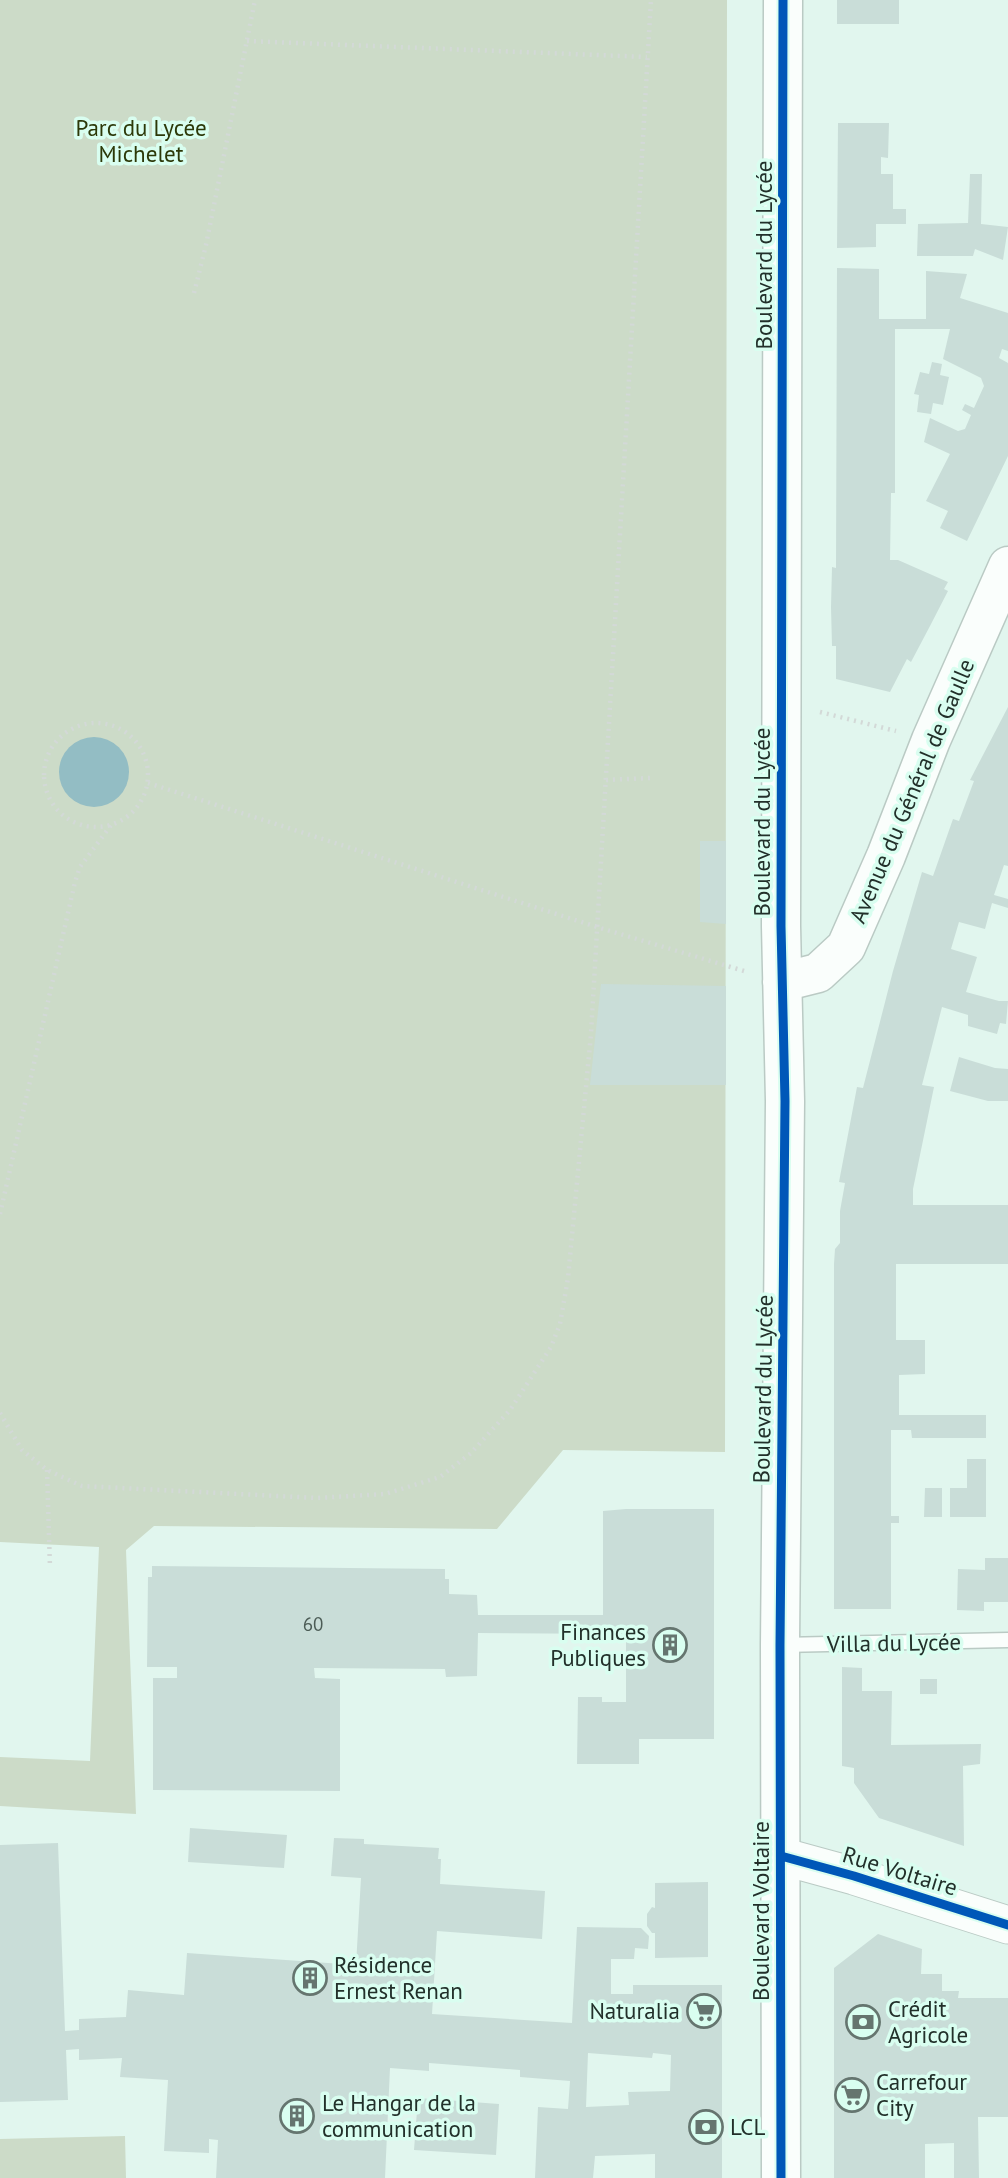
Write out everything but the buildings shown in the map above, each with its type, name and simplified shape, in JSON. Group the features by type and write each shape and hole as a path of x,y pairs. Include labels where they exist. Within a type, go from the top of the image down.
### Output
{"main road":[{"name":"Boulevard du Lycée","path":"780,1645 785,1101 782,982 783,0"},
{"name":"Avenue du Général de Gaulle","path":"782,982 818,973 846,947 931,740 1008,566"},
{"name":"Boulevard Voltaire","path":"780,1645 781,2178"}],"street":[{"name":"Rue Voltaire","path":"781,1856 1008,1924"}],"lane":[{"name":"Villa du Lycée","path":"780,1645 1008,1640"}],"path":[{"path":"194,293 255,0"},
{"path":"0,1413 22,1450 47,1470 82,1486 317,1498 385,1494 439,1477 471,1453 510,1410 551,1347 560,1324 568,1278 582,1149 651,0"},
{"path":"247,41 648,57"},
{"path":"782,702 931,740"},
{"path":"86,724 103,724 119,729 133,738 142,751 147,766 148,783 144,797 124,819 111,825 94,827 78,824 63,816 52,803 46,788 44,771 48,755 57,741 71,730 86,724"},
{"path":"605,780 650,778"},
{"path":"148,783 597,927 782,982"},
{"path":"0,1214 75,882 80,867 111,825"},
{"path":"47,1470 50,1568"}],"green space":[{"name":"Parc du Lycée Michelet","path":"0,0 727,0 725,1452 563,1450 497,1529 154,1526 126,1550 136,1814 0,1806 0,1757 90,1761 99,1547 0,1542"},
{"path":"125,2136 126,2178 0,2178 0,2139"}],"water":[{"path":"87,737 101,737 114,743 123,752 129,772 127,785 119,797 101,807 87,807 74,801 65,792 59,779 59,765 65,752 74,743"}],"cycle path":[{"path":"781,2178 780,1645 785,1101 781,926 783,0"},
{"path":"781,1856 1008,1925"}],"place":[{"name":"Finances Publiques","path":"670,1645"},
{"name":"Résidence Ernest Renan","path":"310,1978"},
{"name":"Naturalia","path":"704,2011"},
{"name":"Crédit Agricole","path":"863,2022"},
{"name":"Carrefour City","path":"852,2095"},
{"name":"Le Hangar de la communication","path":"297,2116"},
{"name":"LCL","path":"706,2127"}]}
